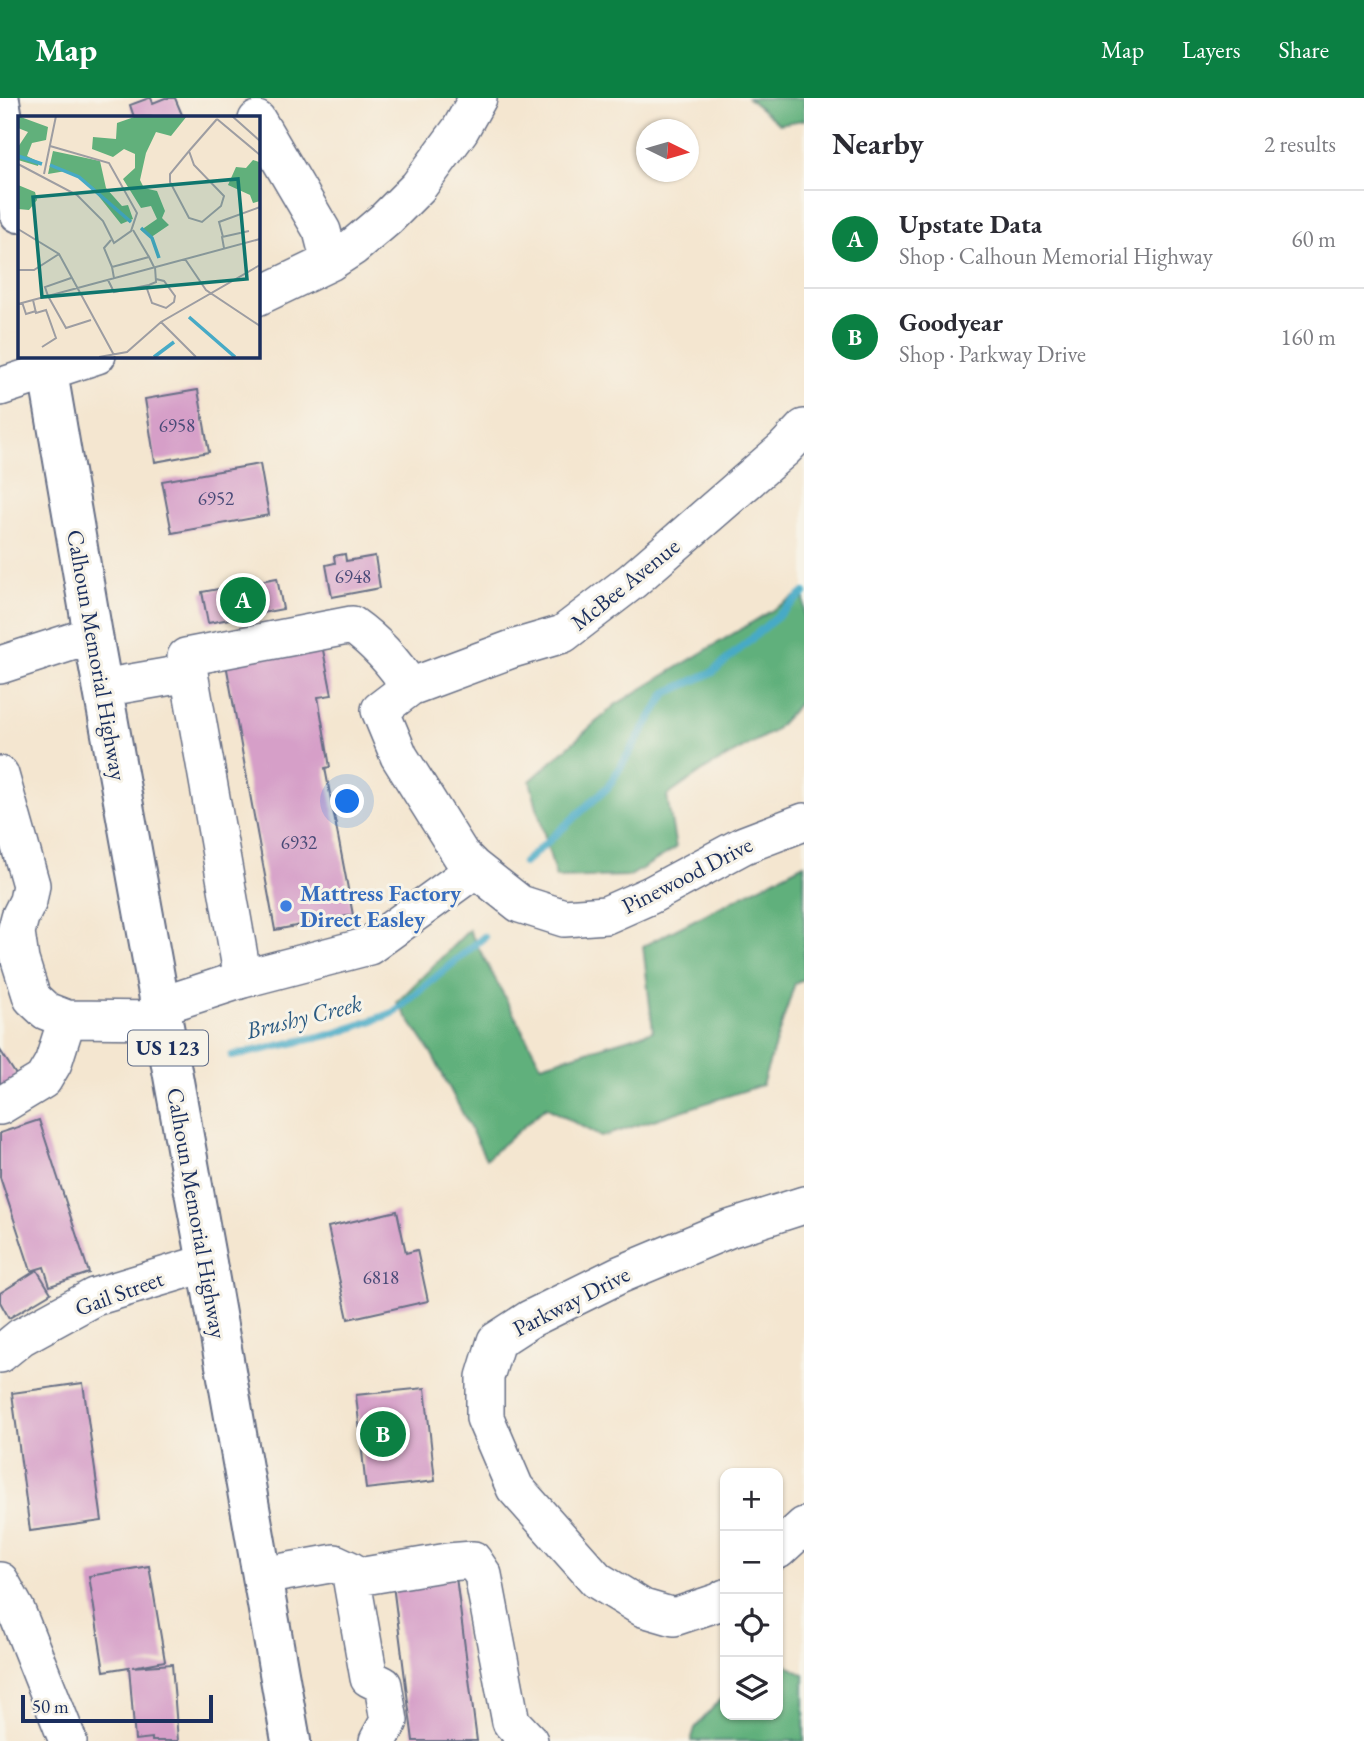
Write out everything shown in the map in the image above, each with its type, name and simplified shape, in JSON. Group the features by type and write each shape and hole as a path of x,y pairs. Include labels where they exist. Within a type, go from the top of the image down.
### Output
{"highway":[{"path":"0,101 18,206"},
{"name":"Calhoun Memorial Highway","path":"46,364 291,1741"}],"street":[{"path":"246,98 256,116"},
{"path":"259,296 330,262 353,247 386,219 418,187 460,130 478,98"},
{"path":"259,122 321,231 330,262"},
{"path":"0,387 46,364 86,357"},
{"name":"McBee Avenue","path":"380,709 410,687 512,649 563,634 632,581 784,449 804,428"},
{"path":"243,979 186,657 352,625 372,640 400,671 410,687"},
{"path":"0,665 93,635"},
{"path":"102,688 189,673"},
{"name":"Pinewood Drive","path":"380,709 399,757 461,855 520,904 564,918 606,915 651,895 744,845 804,822"},
{"path":"0,775 31,885 28,901 20,917 8,931 32,998 46,1012 67,1019 161,1013 243,979 369,946 463,878 473,867"},
{"path":"0,1106 43,1080 53,1063 67,1019"},
{"name":"Parkway Drive","path":"720,1602 674,1617 643,1608 597,1580 515,1488 485,1418 485,1377 496,1341 530,1319 619,1275 729,1229 804,1205"},
{"name":"Gail Street","path":"0,1354 21,1337 94,1297 207,1263"},
{"path":"783,1545 804,1526"},
{"path":"352,1578 473,1560 483,1575 511,1722 530,1741"},
{"path":"262,1576 335,1563 350,1570 369,1678 383,1685 389,1721 378,1741"},
{"path":"0,1581 16,1610 68,1741"}],"green space":[{"path":"748,98 804,98 804,120 779,124"},
{"path":"804,591 804,698 774,731 707,768 667,796 676,848 630,876 556,878 530,781 615,705"},
{"path":"804,864 804,979 795,983 762,1085 601,1137 546,1107 486,1159 432,1054 397,1002 469,930 541,1065 653,1031 643,946"},
{"path":"783,1663 804,1675 804,1741 691,1741 695,1728 720,1700 720,1720 783,1720"}],"building":[{"path":"149,98 153,103 165,98 175,98 183,116 134,116 130,105"},
{"path":"198,390 209,452 155,462 145,399"},
{"path":"260,464 269,515 172,533 162,481"},
{"path":"345,554 346,561 375,556 380,588 332,597 326,565 335,563 334,556"},
{"path":"277,578 283,609 208,623 202,592"},
{"path":"320,635 332,695 318,697 330,767 325,768 353,915 275,930 224,653"},
{"path":"0,1050 18,1078 0,1090"},
{"path":"39,1120 89,1273 50,1286 44,1267 31,1271 0,1177 0,1133"},
{"path":"397,1211 406,1253 417,1250 428,1301 348,1319 328,1227"},
{"path":"37,1270 51,1293 9,1318 0,1302 0,1293"},
{"path":"83,1383 102,1521 30,1531 12,1393"},
{"path":"425,1388 435,1481 366,1489 356,1395"},
{"path":"149,1566 165,1661 132,1667 172,1664 178,1741 152,1741 152,1738 135,1740 129,1667 104,1671 89,1576"},
{"path":"456,1577 477,1741 413,1741 393,1585"}],"waterway":[{"name":"Brushy Creek","path":"524,863 608,787 666,693 713,672 804,593"},
{"name":"Brushy Creek","path":"232,1056 337,1033 393,1013 484,937"}],"place":[{"name":"Upstate Data","path":"243,600"},
{"name":"Mattress Factory Direct Easley","path":"286,906"},
{"name":"Goodyear","path":"383,1434"}]}
